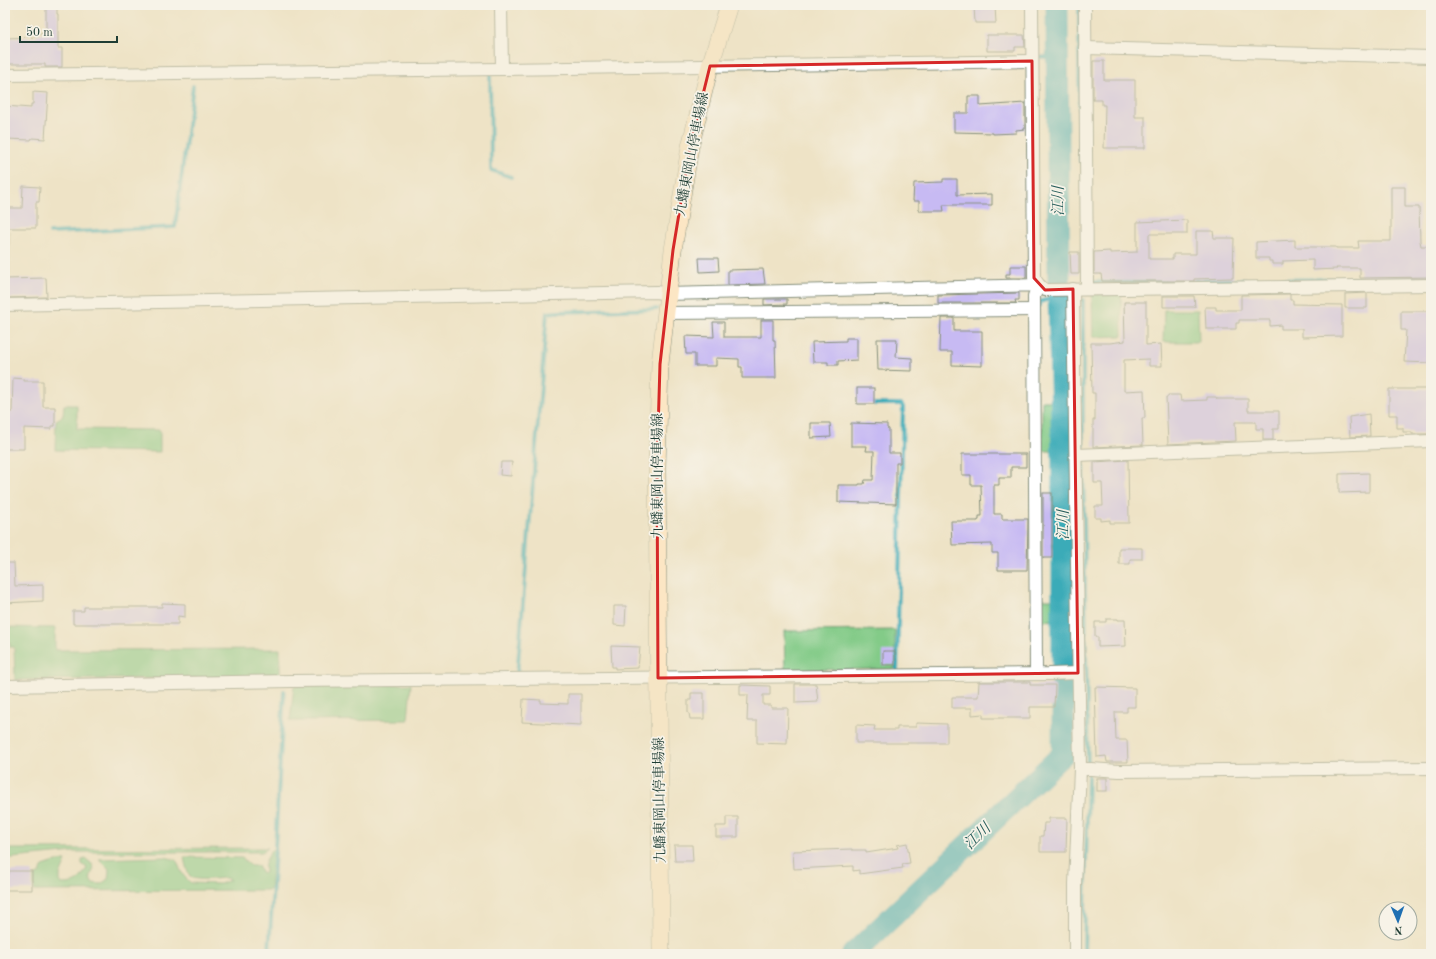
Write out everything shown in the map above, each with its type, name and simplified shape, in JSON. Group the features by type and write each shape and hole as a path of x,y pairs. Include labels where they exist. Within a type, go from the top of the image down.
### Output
{"main road":[{"name":"九蟠東岡山停車場線","path":"661,954 658,678 658,406 660,364 673,250 690,147 710,66 728,5"}],"street":[{"path":"501,5 502,66"},
{"path":"1032,5 1034,278 1042,288"},
{"path":"1085,5 1087,288"},
{"path":"1085,48 1431,57"},
{"path":"5,75 502,66 710,66 1032,61"},
{"path":"5,305 648,292 667,294 1042,288 1070,289 1431,285"},
{"path":"1036,671 1034,296 1042,288"},
{"path":"1070,289 1081,455 1078,673 1086,769 1075,884 1075,954"},
{"path":"665,313 1034,305"},
{"path":"1081,455 1431,441"},
{"path":"5,686 658,678 1036,671 1049,674 1078,673"},
{"path":"1086,769 1119,771 1431,768"}],"highlighted area":[{"path":"1032,61 1034,278 1045,290 1073,289 1078,673 658,678 657,467 660,364 673,250 690,147 710,66"}],"green space":[{"path":"1092,294 1121,294 1122,336 1093,337"},
{"path":"1164,310 1198,310 1199,342 1163,342"},
{"path":"1042,401 1053,401 1053,451 1042,451"},
{"path":"64,405 77,405 77,429 160,430 160,452 55,450 56,420 63,416"},
{"path":"1042,599 1053,599 1054,620 1042,621"},
{"path":"5,627 55,628 55,650 280,649 280,677 15,680 14,647 10,647 10,643 5,642"},
{"path":"895,630 895,669 785,670 784,631"},
{"path":"411,684 408,720 290,721 294,686"},
{"path":"268,848 262,852 74,852 5,858 5,849"},
{"path":"274,849 270,890 34,891 34,876 40,873 43,866 58,861 66,861 60,875 60,881 62,884 75,882 82,876 87,868 82,864 82,860 86,859 92,864 94,869 91,876 92,883 101,884 108,879 109,869 99,859 164,857 177,861 183,874 191,883 220,884 230,880 226,878 197,879 190,876 184,857 242,858 251,866 258,866 261,872 265,873 266,861 270,851"}],"sand":[{"path":"5,232 9,232 9,276 5,276"}],"building":[{"path":"46,5 57,5 58,48 62,48 62,67 45,67 45,64 5,64 5,38 37,37 37,34 46,34"},
{"path":"974,6 995,6 996,23 975,23"},
{"path":"987,35 1024,35 1025,47 1015,47 1015,51 987,51"},
{"path":"1093,61 1104,61 1104,80 1135,80 1135,117 1145,117 1145,148 1104,148 1105,105 1102,105 1102,100 1093,100"},
{"path":"33,92 48,93 45,139 6,139 5,106 31,108 31,104 33,104"},
{"path":"968,96 980,96 980,106 1025,103 1025,129 1016,130 1016,133 993,134 954,132 954,113 968,113"},
{"path":"943,179 957,179 957,195 992,194 992,205 943,205 944,211 919,211 919,201 913,201 914,183 943,182"},
{"path":"23,186 40,187 39,202 36,202 36,228 5,228 6,208 22,208"},
{"path":"1391,187 1405,187 1405,207 1419,207 1421,246 1431,246 1431,277 1360,278 1360,268 1313,270 1313,260 1283,261 1283,264 1272,264 1272,261 1269,261 1269,258 1256,258 1256,242 1295,240 1295,247 1359,248 1358,241 1391,241"},
{"path":"1187,220 1187,234 1149,234 1149,259 1173,259 1173,254 1196,254 1196,231 1213,231 1214,238 1234,238 1233,278 1194,279 1194,281 1102,281 1101,274 1094,274 1094,252 1137,252 1137,222"},
{"path":"1070,252 1079,252 1079,274 1071,274"},
{"path":"699,258 718,258 719,271 700,272"},
{"path":"1010,266 1026,266 1026,278 1006,278 1006,274 1010,274"},
{"path":"763,269 765,284 728,285 728,270"},
{"path":"46,278 47,297 5,298 5,279"},
{"path":"1019,293 1019,300 1015,300 1016,303 938,303 938,295"},
{"path":"1367,293 1367,308 1345,308 1345,294"},
{"path":"1290,294 1290,300 1293,300 1293,304 1342,305 1342,336 1302,337 1302,329 1281,329 1281,325 1270,326 1270,320 1239,320 1239,323 1236,323 1236,329 1206,329 1205,307 1216,307 1216,310 1241,310 1241,295"},
{"path":"1163,296 1194,296 1195,307 1163,307"},
{"path":"764,299 787,299 787,304 764,305"},
{"path":"1124,302 1146,302 1146,345 1161,344 1162,366 1149,366 1149,359 1124,360 1124,391 1144,390 1145,418 1142,418 1143,445 1093,447 1095,393 1092,393 1091,343 1125,341"},
{"path":"1401,311 1431,311 1431,363 1404,362 1406,330 1401,330"},
{"path":"941,318 954,318 954,331 982,331 982,366 952,365 952,352 940,352"},
{"path":"761,320 773,320 776,378 742,378 742,367 739,367 739,359 716,358 716,366 695,366 695,354 686,354 685,336 714,337 713,322 724,322 724,337 761,337"},
{"path":"846,338 857,338 857,360 838,361 838,365 828,365 828,362 813,362 812,342 846,341"},
{"path":"877,339 897,339 896,357 912,358 912,371 878,370"},
{"path":"13,378 24,379 24,381 43,381 43,407 55,407 55,426 51,426 51,429 24,428 24,449 5,449 5,412 12,412"},
{"path":"857,388 874,388 874,404 857,404"},
{"path":"1389,389 1431,389 1431,434 1412,434 1412,432 1403,432 1403,428 1397,428 1397,415 1389,415"},
{"path":"1168,395 1180,395 1181,401 1207,400 1207,397 1216,397 1217,399 1248,399 1248,411 1279,411 1279,429 1273,429 1273,440 1263,440 1263,429 1256,429 1256,422 1235,422 1236,441 1168,444 1166,397 1168,397"},
{"path":"1369,414 1370,436 1350,437 1349,417"},
{"path":"811,423 830,423 831,437 811,438"},
{"path":"851,423 887,424 887,428 889,429 889,453 900,453 900,463 896,463 896,504 838,502 838,485 859,485 864,484 865,480 873,480 874,451 866,451 867,446 851,446"},
{"path":"962,454 1026,454 1026,467 1011,467 1011,478 999,478 999,485 994,485 994,514 1002,514 1002,519 1028,519 1027,570 998,570 998,553 992,553 992,544 952,545 951,521 978,521 979,516 982,516 981,485 971,485 971,475 962,475"},
{"path":"1128,460 1129,523 1110,523 1110,520 1101,521 1101,518 1095,518 1095,506 1103,506 1102,483 1094,483 1094,462"},
{"path":"501,462 512,462 511,476 500,475"},
{"path":"1369,473 1369,492 1339,493 1339,474"},
{"path":"1043,493 1052,493 1052,558 1043,558"},
{"path":"1119,548 1142,548 1142,559 1130,559 1130,564 1119,564"},
{"path":"5,563 14,563 15,586 43,585 43,601 5,603"},
{"path":"162,603 185,604 185,617 178,616 178,624 73,624 73,611 84,611 84,607 162,607"},
{"path":"614,606 626,606 625,626 614,625"},
{"path":"1106,619 1125,620 1126,646 1098,647 1098,637 1095,637 1095,622 1106,622"},
{"path":"611,646 640,647 638,668 615,669 615,667 612,667"},
{"path":"883,651 895,651 895,665 883,665"},
{"path":"979,682 1030,682 1030,685 1055,685 1054,707 1030,707 1030,718 983,718 983,714 972,715 972,708 952,708 952,697 978,697"},
{"path":"795,684 816,684 818,702 795,703"},
{"path":"740,685 770,686 770,695 763,695 763,705 771,705 771,708 788,708 787,744 757,743 757,721 747,721 748,695 740,695"},
{"path":"1095,687 1135,688 1135,707 1127,707 1127,712 1115,712 1116,740 1127,740 1128,762 1107,762 1106,756 1097,757"},
{"path":"691,693 704,693 704,719 690,719 688,713 688,700 691,700"},
{"path":"568,694 581,694 581,725 522,722 523,699 541,700 541,703 568,704"},
{"path":"916,723 947,724 947,743 856,743 856,725 875,726 874,730 897,730 897,727 916,727"},
{"path":"1097,778 1107,778 1107,791 1097,791"},
{"path":"726,817 738,817 738,837 716,837 716,826 726,826"},
{"path":"1049,818 1067,818 1066,852 1040,852 1040,836 1043,836 1044,823 1049,823"},
{"path":"907,843 910,863 902,864 903,868 859,874 859,870 853,871 853,866 794,869 793,851 852,849 866,850 866,853 898,848 897,845"},
{"path":"674,845 692,845 693,861 675,861"},
{"path":"9,871 32,871 32,890 5,890 5,874 9,874"}],"waterway":[{"name":"江川","path":"853,954 1063,754 1063,462 1059,292 1057,5"},
{"path":"1079,5 1080,161"},
{"path":"1037,57 1058,57"},
{"path":"490,74 491,170 511,177"},
{"path":"50,233 175,227 193,86"},
{"path":"1091,282 1431,278"},
{"path":"1039,305 1039,302 1059,296"},
{"path":"1083,300 1083,459 1088,775 1084,954"},
{"path":"517,676 547,313 657,309"},
{"path":"875,404 901,404 903,407 897,671"},
{"path":"269,954 284,691"}]}
